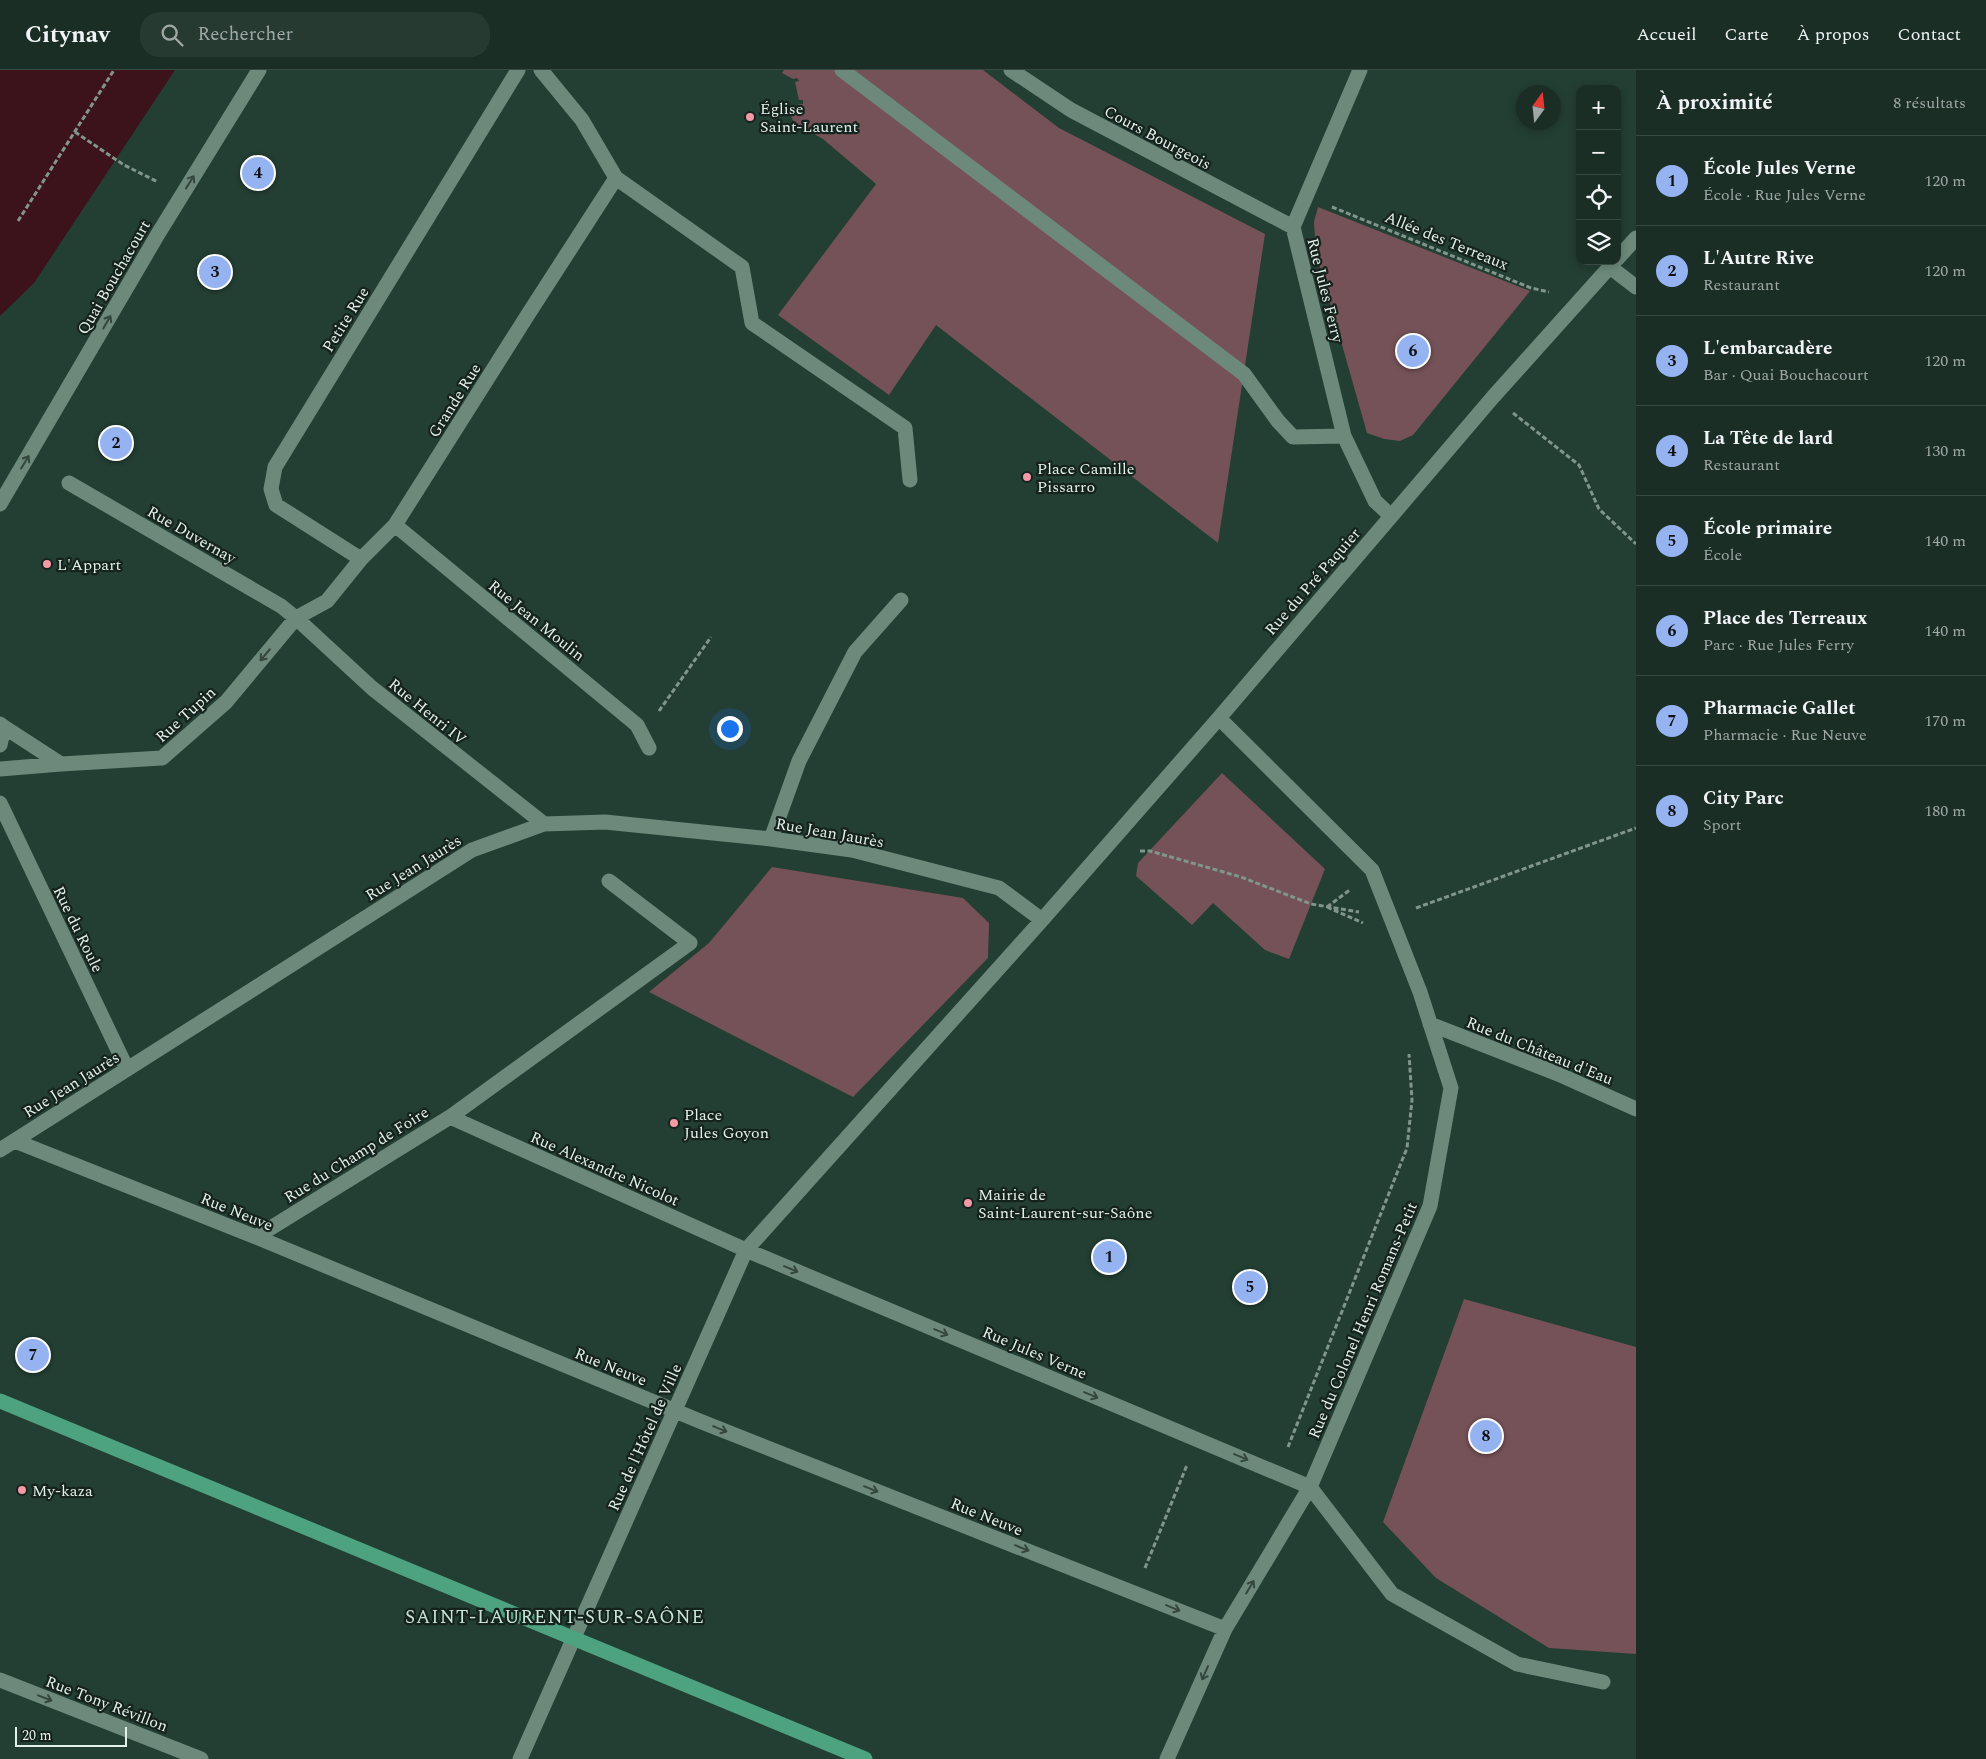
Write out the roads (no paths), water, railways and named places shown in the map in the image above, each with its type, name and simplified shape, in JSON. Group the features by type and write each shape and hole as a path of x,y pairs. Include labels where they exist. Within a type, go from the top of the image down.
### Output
{"main road":[{"path":"0,1401 865,1759"}],"street":[{"name":"Quai Bouchacourt","path":"0,504 182,194 258,70"},
{"name":"Petite Rue","path":"361,558 276,504 271,490 275,467 518,70"},
{"path":"541,70 582,120 616,178 742,267 752,323 905,428 910,480"},
{"path":"842,70 1244,374 1278,421 1293,436 1344,436"},
{"name":"Cours Bourgeois","path":"1011,70 1071,110 1293,227"},
{"name":"Rue Jules Ferry","path":"1360,70 1293,227 1344,436 1375,501 1391,516"},
{"name":"Grande Rue","path":"296,618 327,600 361,558 395,526 616,178"},
{"name":"Rue du Pré Paquier","path":"1621,254 1636,238"},
{"name":"Rue du Pré Paquier","path":"1042,920 1219,718 1493,397 1611,265"},
{"path":"1617,265 1636,287"},
{"name":"Rue Duvernay","path":"69,483 281,606 296,618"},
{"name":"Rue Jean Moulin","path":"395,526 637,724 649,748"},
{"path":"771,839 799,761 855,652 901,600"},
{"name":"Rue Tupin","path":"0,769 162,758 226,702 296,618"},
{"name":"Rue Henri IV","path":"296,618 372,688 544,824"},
{"name":"Rue du Colonel Henri Romans-Petit","path":"1168,1759 1225,1629 1310,1487 1430,1206 1451,1088 1420,992 1372,870 1219,718"},
{"path":"0,745 2,726 61,764"},
{"name":"Rue du Roule","path":"0,803 127,1069"},
{"name":"Rue Jean Jaurès","path":"0,1150 472,850 544,824 605,822 771,839 852,850 999,888 1042,920"},
{"path":"450,1117 690,943 609,881"},
{"path":"746,1250 1042,920"},
{"name":"Rue du Château d'Eau","path":"1430,1024 1558,1074 1636,1109"},
{"name":"Rue du Champ de Foire","path":"256,1238 450,1117"},
{"name":"Rue Alexandre Nicolot","path":"450,1117 746,1250"},
{"name":"Rue Neuve","path":"15,1141 256,1238 674,1411 1225,1629"},
{"name":"Rue de l'Hôtel de Ville","path":"520,1759 746,1250"},
{"name":"Rue Jules Verne","path":"746,1250 1310,1487"},
{"path":"1310,1487 1392,1594 1517,1664 1603,1682"},
{"name":"Rue Tony Révillon","path":"0,1680 201,1759"}],"place":[{"name":"Église Saint-Laurent","path":"750,117"},
{"name":"La Tête de lard","path":"258,173"},
{"name":"L'embarcadère","path":"215,272"},
{"name":"Place des Terreaux","path":"1413,351"},
{"name":"L'Autre Rive","path":"116,443"},
{"name":"Place Camille Pissarro","path":"1027,477"},
{"name":"L'Appart","path":"47,564"},
{"name":"Place Jules Goyon","path":"674,1123"},
{"name":"Mairie de Saint-Laurent-sur-Saône","path":"968,1203"},
{"name":"École Jules Verne","path":"1109,1257"},
{"name":"École primaire","path":"1250,1287"},
{"name":"Pharmacie Gallet","path":"33,1355"},
{"name":"City Parc","path":"1486,1436"},
{"name":"My-kaza","path":"22,1490"}],"district":[{"name":"SAINT-LAURENT-SUR-SAÔNE","path":"555,1616"}]}
